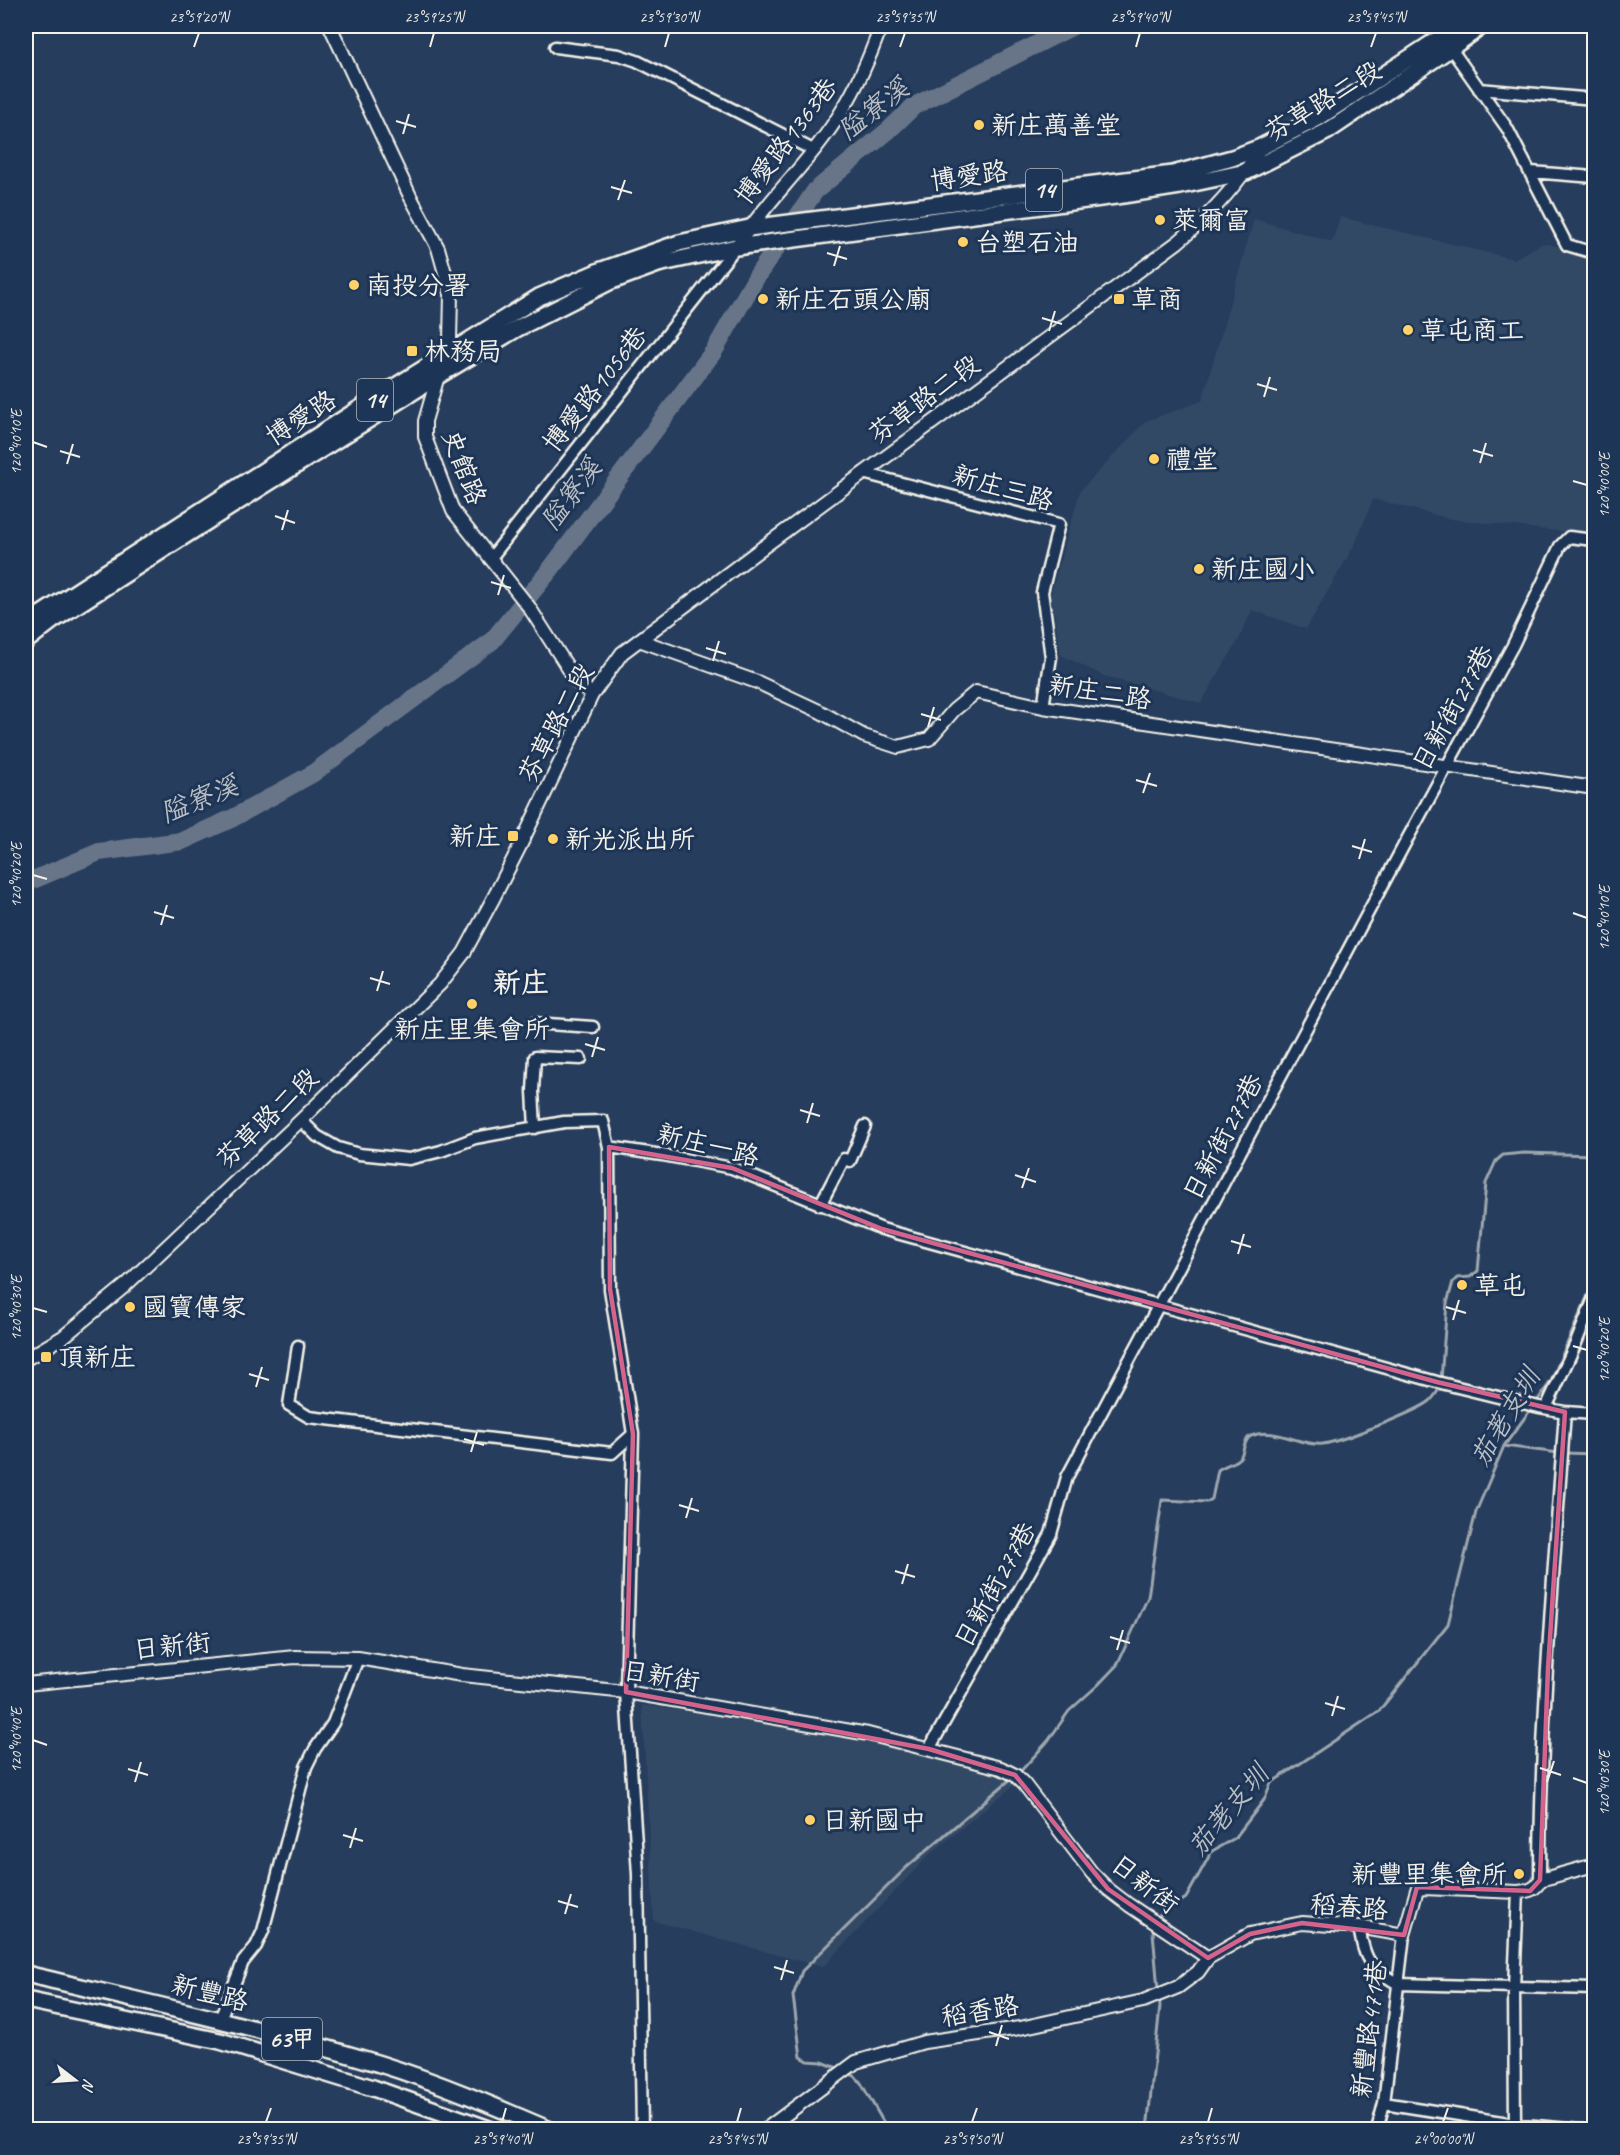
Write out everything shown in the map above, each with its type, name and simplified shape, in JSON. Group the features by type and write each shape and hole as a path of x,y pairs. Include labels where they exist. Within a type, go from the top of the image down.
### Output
{"main road":[{"name":"芬草路二段","path":"1246,172 1328,131 1458,26"},
{"name":"芬草路二段","path":"1261,147 1318,118 1443,37 1482,26"},
{"name":"博愛路","path":"26,641 52,621 204,523 438,376 519,328 609,282 658,264 736,247 1173,174 1232,158 1261,147"},
{"name":"博愛路","path":"26,624 359,409 539,297 602,270 679,243 749,228 823,219 1169,188 1246,172"},
{"name":"新豐路","path":"26,1974 220,2019 381,2065 482,2101 550,2130"},
{"name":"新豐路","path":"26,2000 220,2041 373,2088 492,2130"}],"street":[{"name":"史館路","path":"330,26 438,248 451,294 450,340 447,356 438,376 425,421 425,437 453,512 529,607 577,682 592,695"},
{"name":"博愛路1363巷","path":"736,247 843,109 868,61 882,26"},
{"path":"1443,37 1507,128 1567,245 1594,252"},
{"path":"555,47 619,55 637,61 813,150"},
{"path":"1479,89 1594,99"},
{"name":"芬草路二段","path":"26,1359 63,1337 126,1285 301,1120 440,984 464,953 520,846 592,695 622,653 1178,242 1206,218 1246,172 1261,147"},
{"path":"1531,172 1594,177"},
{"name":"博愛路1056巷","path":"493,562 736,247"},
{"name":"新庄三路","path":"863,473 1059,524 1042,592 1051,657 1043,707"},
{"name":"日新街277巷","path":"929,1749 1051,1534 1067,1477 1446,766 1513,645 1560,546 1569,537 1594,540"},
{"name":"新庄二路","path":"639,640 758,682 819,711 864,736 898,747 929,739 954,710 976,692 1043,707 1594,788"},
{"path":"533,1023 592,1027"},
{"path":"535,1128 533,1091 535,1057 581,1059"},
{"path":"301,1120 317,1136 338,1148 359,1154 409,1159 441,1151 475,1138 564,1122 603,1121 609,1147 610,1288 633,1434 626,1692 638,1874 642,2130"},
{"path":"820,1205 844,1159 850,1161 866,1126"},
{"name":"新庄一路","path":"609,1147 732,1168 882,1229 1437,1382 1565,1412 1594,1414"},
{"path":"1538,1406 1576,1343 1594,1298"},
{"path":"298,1346 289,1405 309,1417 612,1453 633,1434"},
{"path":"1515,2124 1514,1988 1518,1892 1530,1891 1538,1885 1540,1880 1540,1807 1565,1412"},
{"name":"日新街","path":"26,1684 295,1657 358,1658 462,1675 626,1692 868,1734 1001,1768 1015,1775 1092,1873 1108,1889 1209,1958"},
{"path":"220,2019 243,1962 256,1946 263,1931 306,1767 333,1723 358,1658"},
{"path":"1540,1880 1594,1865"},
{"name":"稻春路","path":"1209,1958 1250,1934 1302,1923 1404,1935 1417,1890 1423,1888 1518,1892"},
{"path":"1359,1928 1363,1952 1376,1970 1398,1984 1594,1989"},
{"name":"新豐路471巷","path":"1377,2130 1384,2103 1404,1935"},
{"name":"稻香路","path":"765,2130 856,2062 924,2042 1020,2028 1143,2001 1178,1987 1198,1972 1209,1958"},
{"path":"1384,2103 1515,2124 1581,2130"}],"highlighted area":[{"path":"609,1147 732,1168 882,1229 1437,1382 1565,1412 1548,1668 1540,1880 1530,1891 1417,1887 1404,1935 1302,1923 1250,1934 1208,1958 1108,1889 1015,1775 929,1749 626,1692 633,1434 610,1289"}],"shaded area":[{"name":"草屯商工","path":"1340,217 1514,259 1543,243 1594,255 1594,535 1451,519 1373,499 1355,544 1306,629 1252,610 1239,639 1201,703 1104,676 1061,655 1051,594 1080,491 1146,421 1202,401 1254,219 1332,242"},
{"name":"日新國中","path":"642,1705 761,1723 923,1752 1008,1776 1014,1785 929,1855 823,1967 654,1921"}],"waterway":[{"name":"隘寮溪","path":"26,883 99,852 182,841 233,818 312,774 492,641 550,570 714,351 757,276 815,191 889,130 914,106 1073,26"},
{"path":"1441,1380 1447,1303 1453,1282 1457,1278 1470,1277 1478,1271 1486,1183 1496,1161 1503,1155 1524,1153 1594,1155"},
{"name":"茄荖支圳","path":"1535,1404 1551,1381 1594,1281"},
{"path":"1019,1773 1048,1741 1069,1711 1117,1665 1148,1597 1162,1500 1207,1502 1212,1499 1218,1470 1239,1459 1251,1436 1269,1433 1306,1443 1332,1442 1378,1426 1423,1406 1441,1386"},
{"name":"茄荖支圳","path":"1158,1919 1159,1916 1186,1898 1212,1851 1235,1838 1264,1800 1271,1783 1379,1711 1448,1624 1476,1512 1504,1446 1531,1409"},
{"path":"1504,1446 1559,1453"},
{"path":"1565,1453 1594,1454"},
{"path":"840,2069 801,2057 793,1996 802,1971 907,1867 1013,1777"},
{"name":"茄荖支圳","path":"1156,1926 1153,1932 1158,1990"},
{"name":"茄荖支圳","path":"1147,2130 1160,2006 1159,1997"},
{"path":"848,2073 855,2076 861,2083 888,2130"}],"place":[{"name":"新庄萬善堂","path":"979,125"},
{"name":"萊爾富","path":"1160,220"},
{"name":"台塑石油","path":"963,242"},
{"name":"南投分署","path":"354,285"},
{"name":"新庄石頭公廟","path":"763,299"},
{"name":"草商","path":"1119,299"},
{"name":"草屯商工","path":"1408,330"},
{"name":"林務局","path":"412,351"},
{"name":"禮堂","path":"1154,459"},
{"name":"新庄國小","path":"1199,569"},
{"name":"新庄","path":"513,836"},
{"name":"新光派出所","path":"553,839"},
{"name":"新庄里集會所","path":"472,1004"},
{"name":"草屯","path":"1462,1285"},
{"name":"國寶傳家","path":"130,1307"},
{"name":"頂新庄","path":"46,1357"},
{"name":"日新國中","path":"810,1820"},
{"name":"新豐里集會所","path":"1519,1874"}],"district":[{"name":"新庄","path":"521,982"}]}
